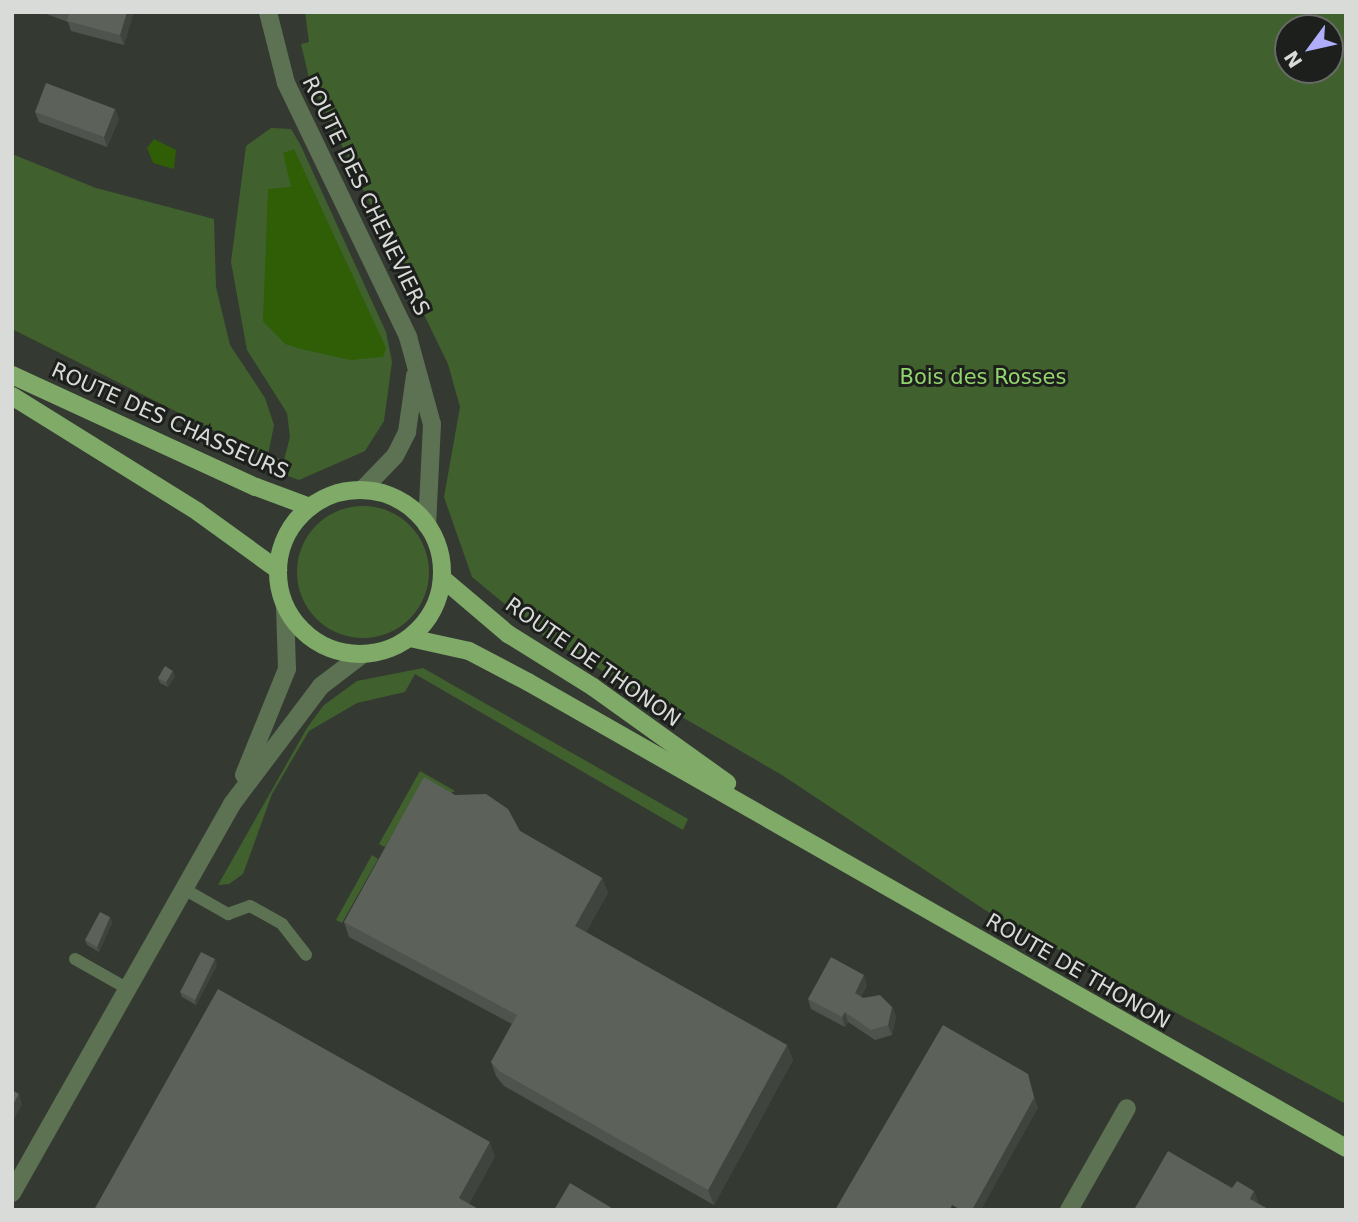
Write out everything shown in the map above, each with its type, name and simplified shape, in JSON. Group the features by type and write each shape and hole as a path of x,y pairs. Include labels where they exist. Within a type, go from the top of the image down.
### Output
{"main road":[{"name":"ROUTE DES CHASSEURS","path":"12,375 310,507"},
{"path":"12,396 198,512 278,570"},
{"path":"362,490 403,502 427,526 437,544 442,578 432,611 410,638 388,650 363,654 340,652 313,640 285,606 278,570 288,531 310,507 331,495 362,490"},
{"name":"ROUTE DE THONON","path":"442,578 508,634 593,687 790,828"},
{"name":"ROUTE DE THONON","path":"410,638 469,651 790,828 984,944 1346,1148"}],"street":[{"name":"ROUTE DES CHENEVIERS","path":"268,12 286,83 399,315 415,359 432,424 427,526"},
{"name":"ROUTE DES CHENEVIERS","path":"362,490 395,456 407,432 415,359"},
{"path":"12,1193 232,804 287,668 285,606"},
{"path":"232,804 321,686 363,654"},
{"path":"1069,1210 1127,1108"}],"lane":[{"path":"184,889 229,914 250,906 282,924 306,955"},
{"path":"75,959 128,989"}],"green space":[{"name":"Bois des Rosses","path":"305,12 1346,12 1346,1104 985,910 782,775 546,638 472,577 444,497 460,407 448,364 309,78 301,44 309,42"},
{"path":"271,128 291,129 300,144 386,332 392,362 384,421 365,451 299,480 266,468 263,455 12,329 12,154 96,188 214,219 216,287 230,345 265,398 274,425 268,455 284,460 290,437 287,413 247,350 231,262 246,146"},
{"path":"363,506 388,511 410,525 424,547 429,572 424,597 410,619 388,633 363,638 338,633 316,619 302,597 297,572 302,547 316,525 338,511"},
{"path":"423,668 688,819 683,830 415,674 405,692 357,703 309,731 272,794 243,874 229,884 218,885 307,728 324,705 357,681"},
{"path":"420,771 455,791 449,794 425,780 385,847 379,844"},
{"path":"372,855 378,859 342,923 336,920"}],"shaded area":[{"path":"154,139 176,150 174,169 153,163 147,148"},
{"path":"294,149 386,348 383,357 351,360 301,349 285,344 263,321 268,189 291,187 283,153"}],"building":[{"path":"65,12 127,12 120,35 67,21 69,14"},
{"path":"46,83 115,109 104,137 35,112"},
{"path":"165,666 173,671 166,682 158,678"},
{"path":"424,777 455,795 486,794 508,809 520,831 602,878 575,926 787,1045 708,1190 499,1071 491,1062 517,1015 344,922"},
{"path":"100,912 110,917 97,947 85,940"},
{"path":"201,952 215,959 195,1000 180,992"},
{"path":"831,957 864,975 855,993 863,998 880,995 892,1007 888,1025 871,1030 845,1012 842,1017 808,999"},
{"path":"218,989 490,1142 459,1198 480,1210 94,1210"},
{"path":"943,1025 1028,1074 1034,1098 972,1210 961,1210 952,1205 950,1210 835,1210"},
{"path":"12,1090 19,1094 12,1106"},
{"path":"1168,1151 1232,1188 1237,1181 1254,1191 1250,1199 1270,1210 1134,1210"},
{"path":"570,1183 615,1210 554,1210"}]}
